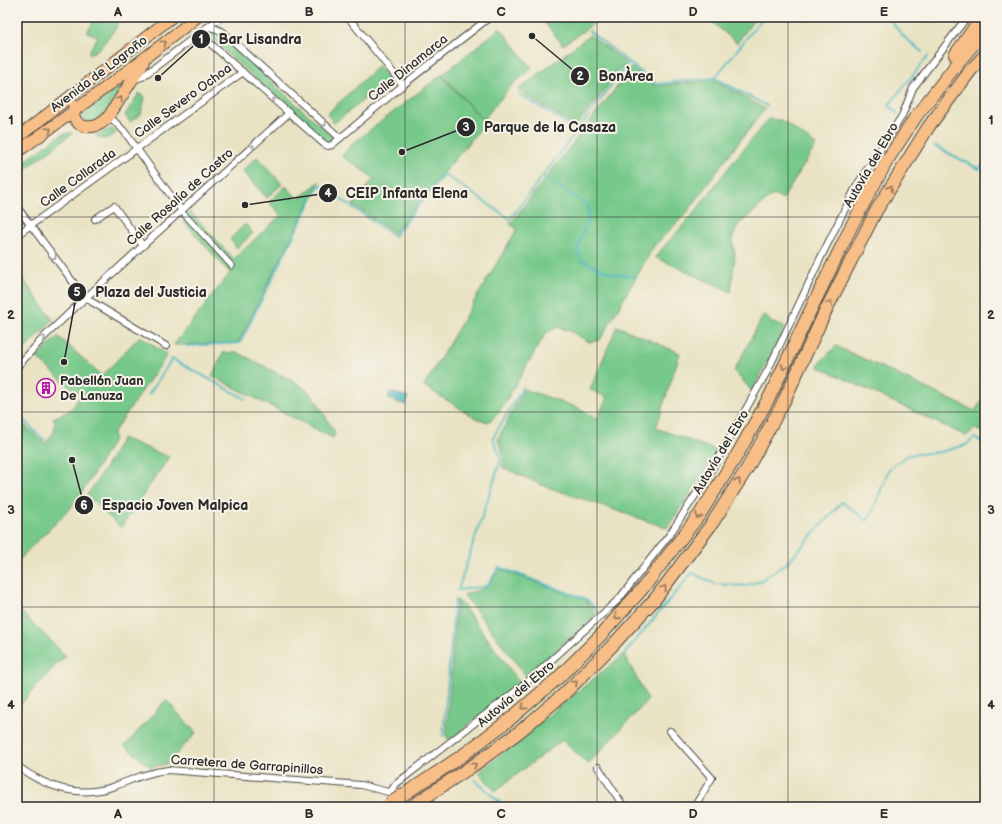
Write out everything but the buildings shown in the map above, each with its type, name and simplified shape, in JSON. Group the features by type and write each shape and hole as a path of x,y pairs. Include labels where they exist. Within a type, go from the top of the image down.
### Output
{"highway":[{"name":"Avenida de Logroño","path":"17,138 172,17"},
{"name":"Avenida de Logroño","path":"17,152 72,113 197,17"},
{"path":"917,115 922,102 982,17"},
{"name":"Autovía del Ebro","path":"388,801 432,776 463,755 509,720 558,678 601,635 643,588 700,514 736,457 770,396 863,204 888,159 917,115 985,31"},
{"path":"82,88 75,102 72,113 75,118 82,126 88,127 103,122 109,116 149,55"},
{"path":"411,807 471,768 519,732 565,693 611,647 655,599 713,522 748,467 783,403 826,310 876,211 921,137 971,70 985,55"},
{"path":"921,137 938,120 965,87 985,67"}],"street":[{"path":"348,17 403,85"},
{"name":"Calle Dinamarca","path":"340,138 482,19 490,17"},
{"path":"388,801 396,784 526,683 619,598 670,534 708,476 768,370 822,255 858,185 902,116 913,88 967,17"},
{"path":"132,80 142,77 220,18 223,32"},
{"path":"205,28 214,28 223,32 340,138 332,145 328,146 324,144 204,38 203,35 205,28"},
{"name":"Calle Severo Ochoa","path":"137,149 243,72"},
{"name":"Calle Rosalía de Castro","path":"17,367 44,337 86,297 143,246 183,213 289,113"},
{"path":"109,116 124,131 183,213 232,266"},
{"name":"Calle Collarada","path":"17,235 137,149"},
{"path":"95,219 114,206 143,246"},
{"path":"17,207 82,294 166,346"},
{"path":"670,731 712,778 694,807"},
{"name":"Carretera de Garrapinillos","path":"17,766 33,776 59,788 76,792 106,789 149,773 168,770 181,770 361,785 388,801 430,805 434,807"},
{"path":"598,767 624,807"}],"green space":[{"path":"96,17 114,17 118,19 116,28 100,48 89,55 89,51 98,36 87,32"},
{"path":"540,17 597,17 599,20 563,45"},
{"path":"706,17 756,17 737,43"},
{"path":"500,28 532,68 511,86 483,120 442,75"},
{"path":"209,30 215,31 328,133 332,138 332,141 326,141 207,36 206,34"},
{"path":"590,35 626,63 576,126 518,90"},
{"path":"378,66 389,80 334,123 327,114"},
{"path":"631,67 656,86 715,80 765,109 728,156 687,213 654,246 600,340 589,342 570,331 558,327 546,333 498,414 488,422 477,419 424,386 517,229 510,224"},
{"path":"441,75 485,123 394,233 353,205 374,178 342,156 352,144"},
{"path":"126,81 111,105 101,117 91,122 86,121 80,116"},
{"path":"139,93 145,97 141,114 130,122 125,115"},
{"path":"768,119 781,120 816,145 783,199 773,195 738,225 732,239 735,254 731,292 655,257 695,212"},
{"path":"113,129 116,133 108,138 104,139 95,135 98,135"},
{"path":"73,133 17,175 17,167 62,134"},
{"path":"257,157 282,184 267,198 242,171"},
{"path":"320,181 238,343 174,345 230,273 182,220 190,212 234,259 281,215 269,202 286,186 298,199"},
{"path":"245,224 253,233 237,248 230,239"},
{"path":"17,271 53,320 17,357 17,346 19,343 17,341"},
{"path":"764,314 772,323 785,327 752,391 734,371"},
{"path":"617,326 680,353 656,428 718,451 667,528 542,485 502,467 504,458 498,439 524,389 579,408 580,410 598,418 607,397 590,390"},
{"path":"58,336 102,376 140,336 167,355 113,433 114,439 88,483 70,509 27,551 17,563 17,425 19,422 24,425 45,444 55,429 55,422 53,418 64,414 70,409 81,393 75,392 37,358"},
{"path":"836,346 975,411 985,395 985,433 975,429 966,436 817,366"},
{"path":"237,352 302,386 314,397 335,433 333,438 212,376 223,353"},
{"path":"122,438 169,457 121,528 87,495 106,467"},
{"path":"500,569 586,600 596,615 527,677 464,595 487,587"},
{"path":"457,600 462,604 520,683 449,740 446,736"},
{"path":"17,608 66,656 17,708"},
{"path":"624,654 648,700 588,764 562,740 495,791 479,772"},
{"path":"166,700 196,733 167,764 150,767 125,746"}],"water":[{"path":"390,392 408,397 406,405 388,399"}],"waterway":[{"path":"589,31 656,84 715,78 763,17"},
{"path":"888,17 903,36 922,52"},
{"path":"898,114 889,105 928,56"},
{"path":"186,346 240,343 318,187 321,185 394,236 444,174 510,219 629,62"},
{"path":"715,78 767,106"},
{"path":"519,94 578,130"},
{"path":"935,146 979,169 985,163"},
{"path":"543,176 588,205 588,220 577,249 581,260 610,273 634,277"},
{"path":"149,394 172,359 246,399"},
{"path":"523,387 493,438 501,459 458,590 487,586 499,567 588,600 598,613"},
{"path":"17,421 19,420 26,422 45,440"},
{"path":"624,654 692,573 716,584 746,586 760,581 787,563 842,502 867,521 873,511 889,469 908,455 940,452 966,445 974,438 983,442 985,445"},
{"path":"443,736 455,600"},
{"path":"475,780 505,807"}],"place":[{"name":"BonÀrea","path":"532,36"},
{"name":"Bar Lisandra","path":"158,78"},
{"name":"Parque de la Casaza","path":"402,152"},
{"name":"CEIP Infanta Elena","path":"245,205"},
{"name":"Plaza del Justicia","path":"64,362"},
{"name":"Pabellón Juan De Lanuza","path":"46,388"},
{"name":"Espacio Joven Malpica","path":"72,460"}]}
